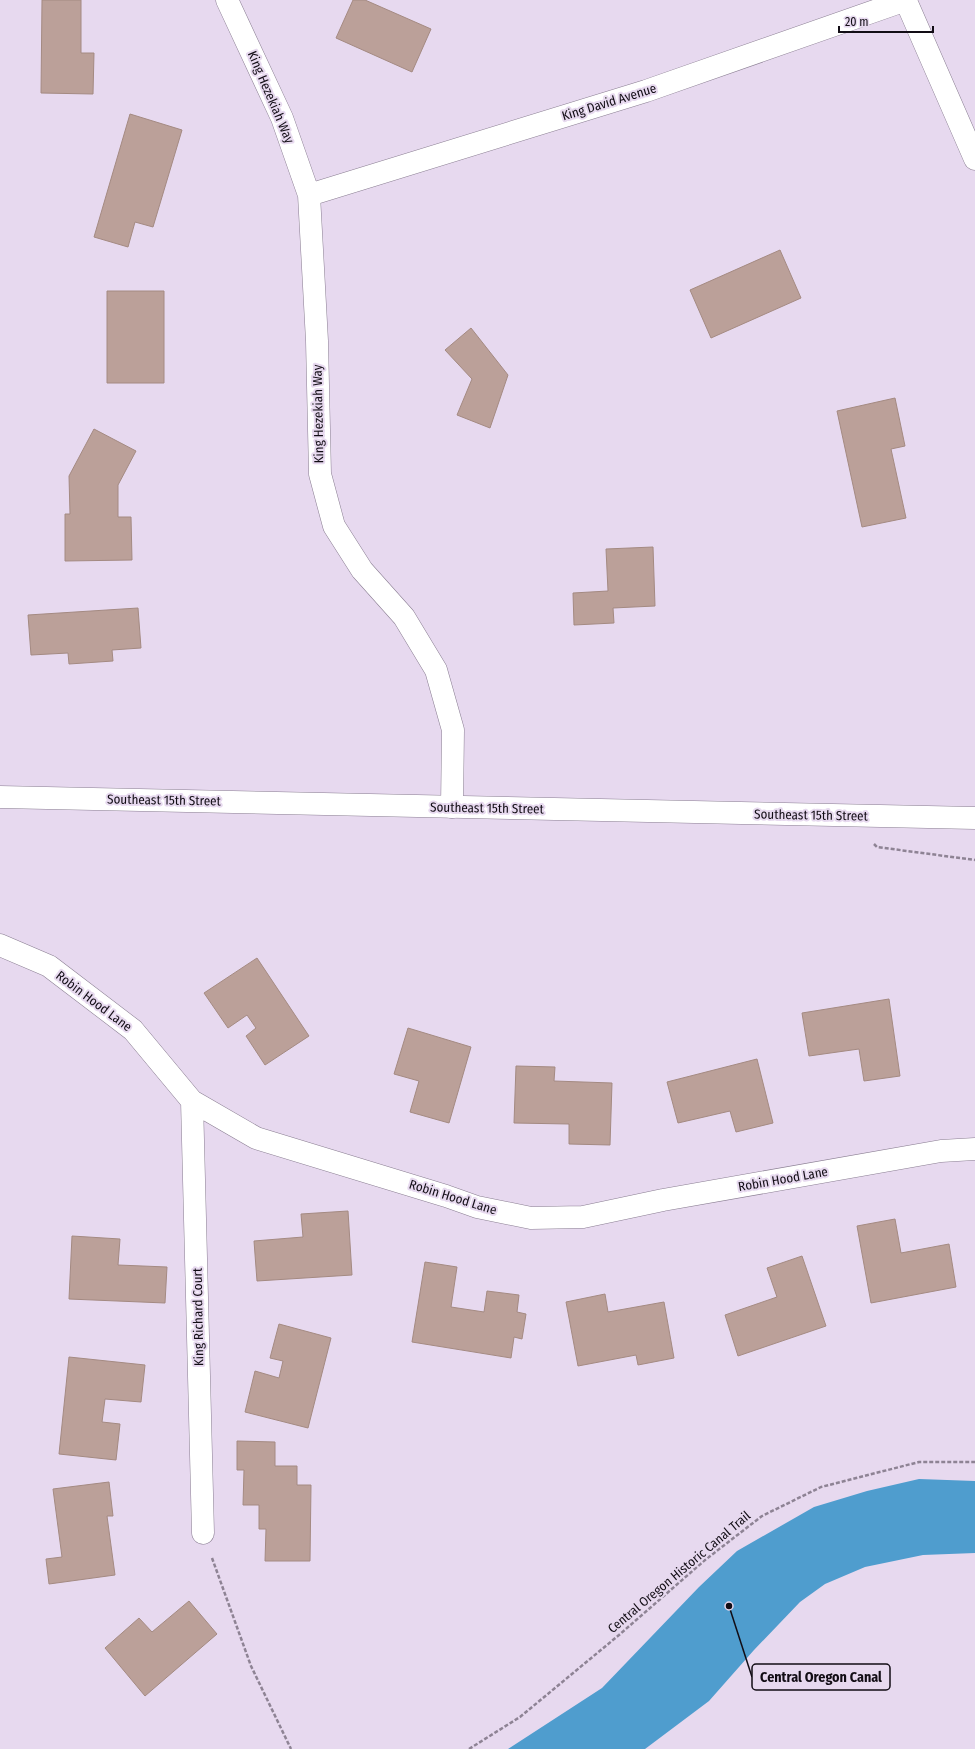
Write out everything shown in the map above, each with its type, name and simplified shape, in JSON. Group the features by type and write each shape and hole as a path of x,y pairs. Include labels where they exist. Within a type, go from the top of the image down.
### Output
{"street":[{"name":"King Hezekiah Way","path":"227,0 282,118 309,195 317,341 320,474 334,526 362,570 404,617 436,670 453,730 452,807"},
{"name":"King David Avenue","path":"309,195 646,91 906,0"},
{"path":"906,0 975,159"},
{"name":"Southeast 15th Street","path":"0,797 975,818"},
{"name":"Robin Hood Lane","path":"0,945 49,966 134,1030 192,1101 256,1138 446,1196 477,1207 531,1218 583,1217 663,1200 933,1153 975,1149"},
{"name":"King Richard Court","path":"192,1101 203,1533"}],"path":[{"path":"842,816 877,847 975,860"},
{"name":"Central Oregon Historic Canal Trail","path":"469,1749 520,1717 619,1635 705,1560 762,1516 821,1487 919,1462 975,1462"},
{"path":"203,1533 251,1666 291,1749"}],"water":[{"path":"919,1479 975,1481 975,1553 923,1555 865,1567 825,1584 800,1602 754,1650 709,1701 645,1749 508,1749 602,1688 699,1587 737,1551 814,1507 867,1491"}],"building":[{"path":"42,0 81,0 81,53 94,53 93,94 41,93"},
{"path":"353,0 365,0 431,29 412,72 336,38"},
{"path":"130,114 182,130 153,227 135,222 128,247 94,237"},
{"path":"780,250 801,298 711,338 690,290"},
{"path":"107,291 164,291 164,383 107,383"},
{"path":"471,328 508,375 490,428 457,415 472,379 445,350"},
{"path":"895,398 905,446 891,449 906,518 862,527 837,411"},
{"path":"94,429 136,451 118,485 118,517 131,517 132,560 65,561 65,514 70,514 69,476"},
{"path":"653,547 655,606 613,608 614,623 574,625 573,593 608,591 606,549"},
{"path":"138,608 141,648 112,650 113,661 69,664 68,653 31,655 28,615"},
{"path":"257,958 309,1036 265,1065 246,1036 256,1028 247,1015 228,1028 204,993"},
{"path":"889,999 900,1076 864,1081 859,1049 809,1056 802,1013"},
{"path":"408,1028 471,1047 449,1123 410,1112 419,1081 394,1074"},
{"path":"757,1059 773,1123 736,1132 730,1111 678,1123 667,1082"},
{"path":"516,1066 555,1067 554,1081 612,1083 610,1145 569,1144 569,1124 514,1123"},
{"path":"348,1211 352,1275 257,1281 254,1241 303,1237 301,1214"},
{"path":"895,1219 901,1253 949,1244 956,1287 871,1303 857,1226"},
{"path":"72,1236 120,1239 118,1265 167,1267 165,1303 69,1299"},
{"path":"802,1256 826,1326 738,1356 725,1315 777,1297 767,1268"},
{"path":"425,1262 457,1267 451,1307 484,1312 487,1291 519,1295 517,1312 526,1314 522,1339 514,1337 511,1358 412,1342"},
{"path":"605,1294 608,1312 664,1302 674,1358 638,1365 636,1355 578,1366 566,1302"},
{"path":"279,1324 331,1338 308,1428 245,1412 255,1371 279,1378 283,1361 270,1358"},
{"path":"69,1357 145,1365 141,1402 105,1399 102,1422 120,1424 116,1460 59,1454"},
{"path":"237,1441 275,1442 275,1466 297,1466 297,1485 311,1485 310,1561 265,1561 266,1529 259,1529 259,1505 243,1505 244,1470 237,1470"},
{"path":"109,1482 113,1516 107,1516 115,1575 49,1584 46,1559 62,1557 53,1489"},
{"path":"189,1601 217,1634 145,1696 105,1648 139,1618 152,1632"}],"place":[{"name":"Central Oregon Canal","path":"729,1606"}]}
